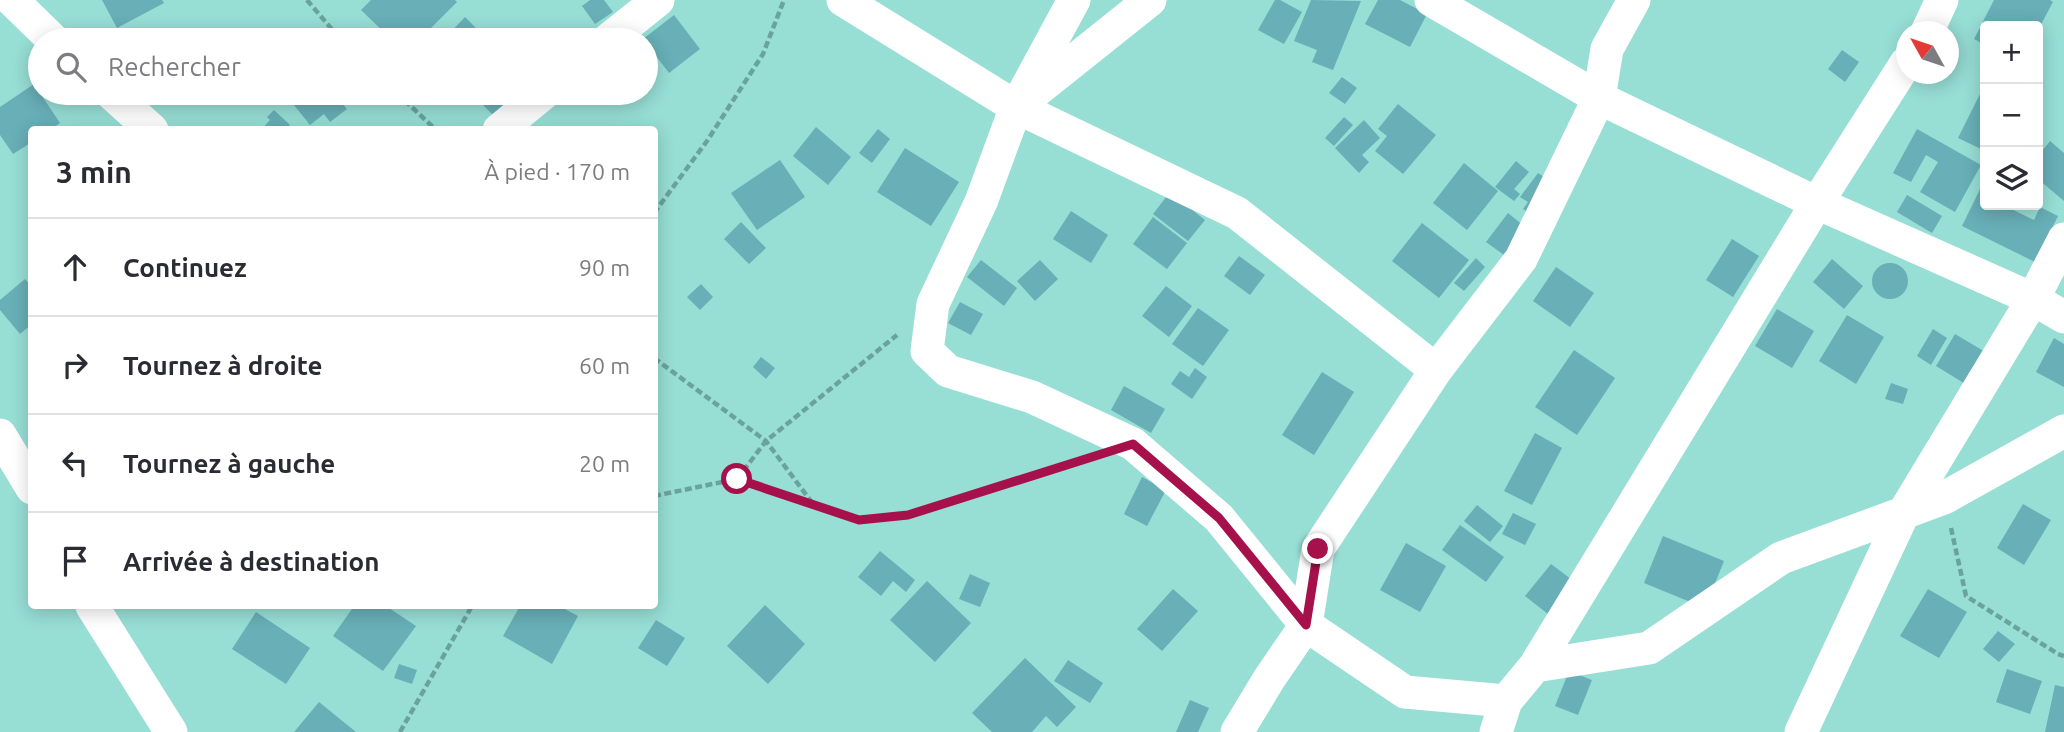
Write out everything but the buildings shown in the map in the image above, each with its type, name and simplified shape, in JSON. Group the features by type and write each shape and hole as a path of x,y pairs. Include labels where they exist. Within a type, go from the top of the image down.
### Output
{"street":[{"path":"12,0 41,28"},
{"path":"623,28 657,0"},
{"path":"843,0 1016,107 1237,213 1436,370"},
{"path":"1074,0 1016,107 981,202 933,304 927,351 948,371 1032,397 1133,444 1219,518 1306,625 1405,692 1501,717 1896,79"},
{"path":"1016,107 1150,0"},
{"path":"1431,0 1599,98 1817,203 2033,299 2064,317"},
{"path":"1237,732 1306,625 1318,549 1436,370 1521,259 1599,98 1606,49 1634,0"},
{"path":"1913,0 1933,20"},
{"path":"124,105 148,126"},
{"path":"504,126 529,105"},
{"path":"1801,732 1903,514 2033,299 2064,239"},
{"path":"1535,666 1649,648 1781,558 1944,498 2064,431"},
{"path":"0,435 28,481"},
{"path":"103,609 171,732"}],"path":[{"path":"307,0 331,28"},
{"path":"658,207 764,54 784,0"},
{"path":"410,105 432,126"},
{"path":"737,479 766,441 933,304"},
{"path":"658,361 766,441 813,504"},
{"path":"658,495 737,479 859,520 908,515 1133,444"},
{"path":"1944,498 1966,596 2064,656"},
{"path":"400,732 468,609"}],"route":[{"path":"737,479 859,520 908,515 1133,444 1219,518 1306,625 1318,549"}]}
